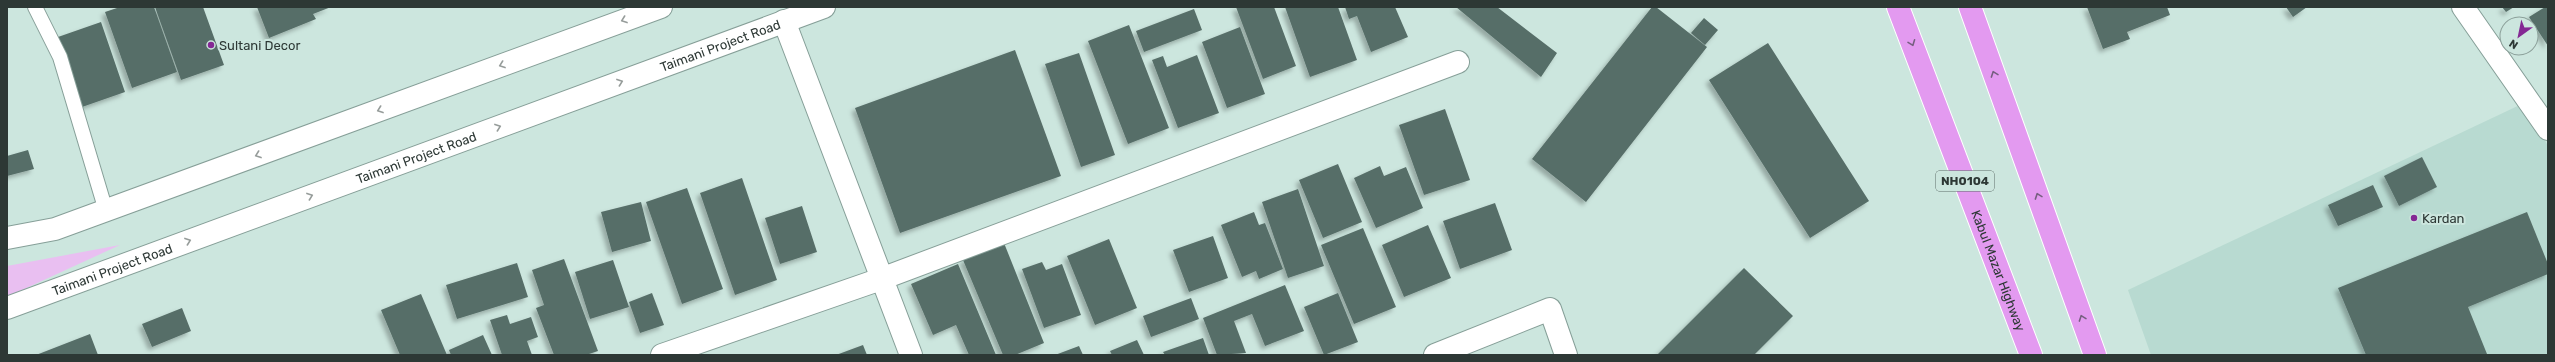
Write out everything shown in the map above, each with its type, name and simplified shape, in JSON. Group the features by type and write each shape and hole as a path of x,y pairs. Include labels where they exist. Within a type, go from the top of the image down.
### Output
{"highway":[{"name":"Kabul Mazar Highway","path":"1898,7 2031,355"},
{"path":"1970,7 2095,355"}],"main road":[{"path":"7,238 56,229 661,7"},
{"name":"Taimani Project Road","path":"7,308 824,7"},
{"path":"2463,7 2548,129"},
{"path":"784,21 881,279 912,355"},
{"path":"662,355 881,279 1458,62"},
{"path":"1435,355 1550,309 1566,355"}],"lane":[{"path":"35,7 60,57 106,210"}],"shaded area":[{"name":"Kardan","path":"2524,103 2548,146 2548,355 2151,355 2128,290"},
{"path":"120,245 7,297 7,266"}],"building":[{"path":"120,7 154,7 177,72 132,88 105,12"},
{"path":"155,7 203,7 224,65 181,80"},
{"path":"257,7 331,7 313,14 316,19 269,38"},
{"path":"1236,7 1274,7 1296,66 1263,79"},
{"path":"1285,7 1338,7 1357,60 1310,77"},
{"path":"1345,7 1395,7 1408,37 1371,52 1357,16 1349,19"},
{"path":"1456,7 1497,7 1557,53 1541,77"},
{"path":"1652,7 1656,7 1707,47 1586,202 1532,159"},
{"path":"2087,7 2167,7 2170,15 2127,32 2130,39 2103,49"},
{"path":"2286,7 2307,7 2293,17"},
{"path":"2502,7 2514,7 2506,12"},
{"path":"2545,7 2548,7 2548,46 2539,32 2539,16 2531,16"},
{"path":"1194,9 1202,30 1144,52 1136,31"},
{"path":"1704,18 1718,30 1705,45 1691,33"},
{"path":"101,22 125,92 82,107 58,37"},
{"path":"1129,25 1169,128 1128,144 1088,41"},
{"path":"1240,27 1265,94 1227,108 1202,42"},
{"path":"1768,43 1869,201 1810,238 1709,80"},
{"path":"1015,50 1061,176 900,233 855,108"},
{"path":"1079,53 1115,155 1081,167 1045,64"},
{"path":"1197,55 1219,113 1178,128 1152,60 1163,56 1167,67"},
{"path":"1445,109 1470,180 1424,195 1399,125"},
{"path":"28,150 34,169 7,176 7,156"},
{"path":"2422,157 2437,187 2399,206 2384,176"},
{"path":"1338,164 1362,222 1323,238 1299,180"},
{"path":"1380,166 1384,176 1406,167 1423,208 1376,228 1354,178"},
{"path":"742,178 777,280 735,295 700,193"},
{"path":"2373,185 2383,207 2338,226 2328,205"},
{"path":"687,188 723,289 682,304 646,202"},
{"path":"1298,189 1324,266 1288,278 1262,202"},
{"path":"641,202 651,241 612,252 601,212"},
{"path":"1495,203 1512,250 1460,269 1443,221"},
{"path":"802,206 817,252 780,264 765,218"},
{"path":"1254,212 1259,225 1265,223 1283,269 1259,279 1256,271 1242,277 1221,225"},
{"path":"2527,212 2548,264 2548,274 2468,307 2487,354 2366,355 2338,288"},
{"path":"1428,225 1451,278 1404,297 1382,245"},
{"path":"1363,228 1396,307 1354,324 1321,245"},
{"path":"1213,236 1228,278 1189,292 1173,250"},
{"path":"1109,239 1137,308 1095,325 1067,256"},
{"path":"1004,243 1044,343 1015,355 1003,355 963,260"},
{"path":"564,259 598,351 586,355 554,355 536,308 544,305 532,270"},
{"path":"613,260 629,307 590,319 575,272"},
{"path":"1042,262 1046,270 1062,264 1081,315 1044,328 1022,269"},
{"path":"517,263 528,297 457,319 446,285"},
{"path":"958,264 996,355 969,355 956,325 933,335 911,284"},
{"path":"1744,268 1793,316 1754,355 1657,355"},
{"path":"1285,285 1304,331 1265,346 1252,314 1234,321 1246,353 1217,355 1203,318"},
{"path":"652,293 664,325 640,333 629,302"},
{"path":"1338,293 1358,342 1324,355 1304,307"},
{"path":"421,294 447,355 400,355 381,310"},
{"path":"1191,298 1199,319 1151,337 1143,316"},
{"path":"182,308 191,331 152,347 142,324"},
{"path":"507,315 510,324 531,317 538,337 527,341 532,355 502,355 490,320"},
{"path":"90,334 98,355 36,355"},
{"path":"483,335 492,355 451,355 449,350"},
{"path":"1203,338 1209,355 1165,355 1163,352"},
{"path":"1137,340 1144,355 1112,355 1110,351"},
{"path":"863,345 867,355 836,355"},
{"path":"1079,346 1083,355 1055,355"}],"place":[{"name":"Sultani Decor","path":"211,45"},
{"name":"Kardan","path":"2414,218"}]}
